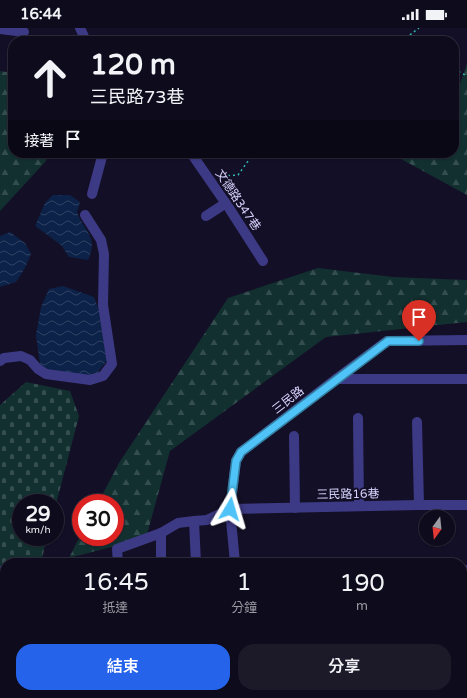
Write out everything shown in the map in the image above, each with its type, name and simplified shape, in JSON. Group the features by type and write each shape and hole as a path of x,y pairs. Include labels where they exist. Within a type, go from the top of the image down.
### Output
{"street":[{"path":"0,29 24,32"},
{"path":"92,194 101,158"},
{"name":"文德路347巷","path":"194,158 226,203 263,261"},
{"path":"206,216 226,203"},
{"path":"0,360 4,358 21,356 30,360 38,369 46,374 90,380 103,376 112,364 103,305 104,254 101,240 85,215"},
{"name":"三民路","path":"235,558 230,509 236,461 241,452 388,341 467,340"},
{"path":"336,379 467,379"},
{"path":"358,418 359,506"},
{"path":"417,422 419,505"},
{"path":"294,436 295,508"},
{"name":"三民路16巷","path":"230,509 467,505"},
{"path":"118,558 117,549 161,533 178,523 194,520 207,520 230,509"},
{"path":"194,520 196,558"},
{"path":"161,533 161,558"}],"path":[{"path":"409,36 419,28"},
{"path":"206,176 238,175 250,158"}],"green space":[{"path":"467,63 467,195 399,158 459,158 459,87"},
{"path":"0,71 8,72 8,158 47,158 0,211"},
{"path":"318,268 393,277 467,280 467,322 326,337 170,451 146,538 124,544 124,494 103,494 119,463 228,298"},
{"path":"26,382 70,391 79,416 59,494 12,494 12,546 45,546 42,558 0,558 0,405"},
{"path":"75,546 115,546 69,558"}],"water":[{"path":"53,195 70,195 80,202 77,212 89,234 92,245 88,260 69,257 61,245 35,226 45,203"},
{"path":"10,232 25,243 31,254 25,268 16,282 0,287 0,236"},
{"path":"63,286 94,297 99,310 107,361 93,378 47,372 40,364 36,335 41,307 49,289"}],"route":[{"path":"230,509 236,461 241,452 388,341 419,341"}]}
